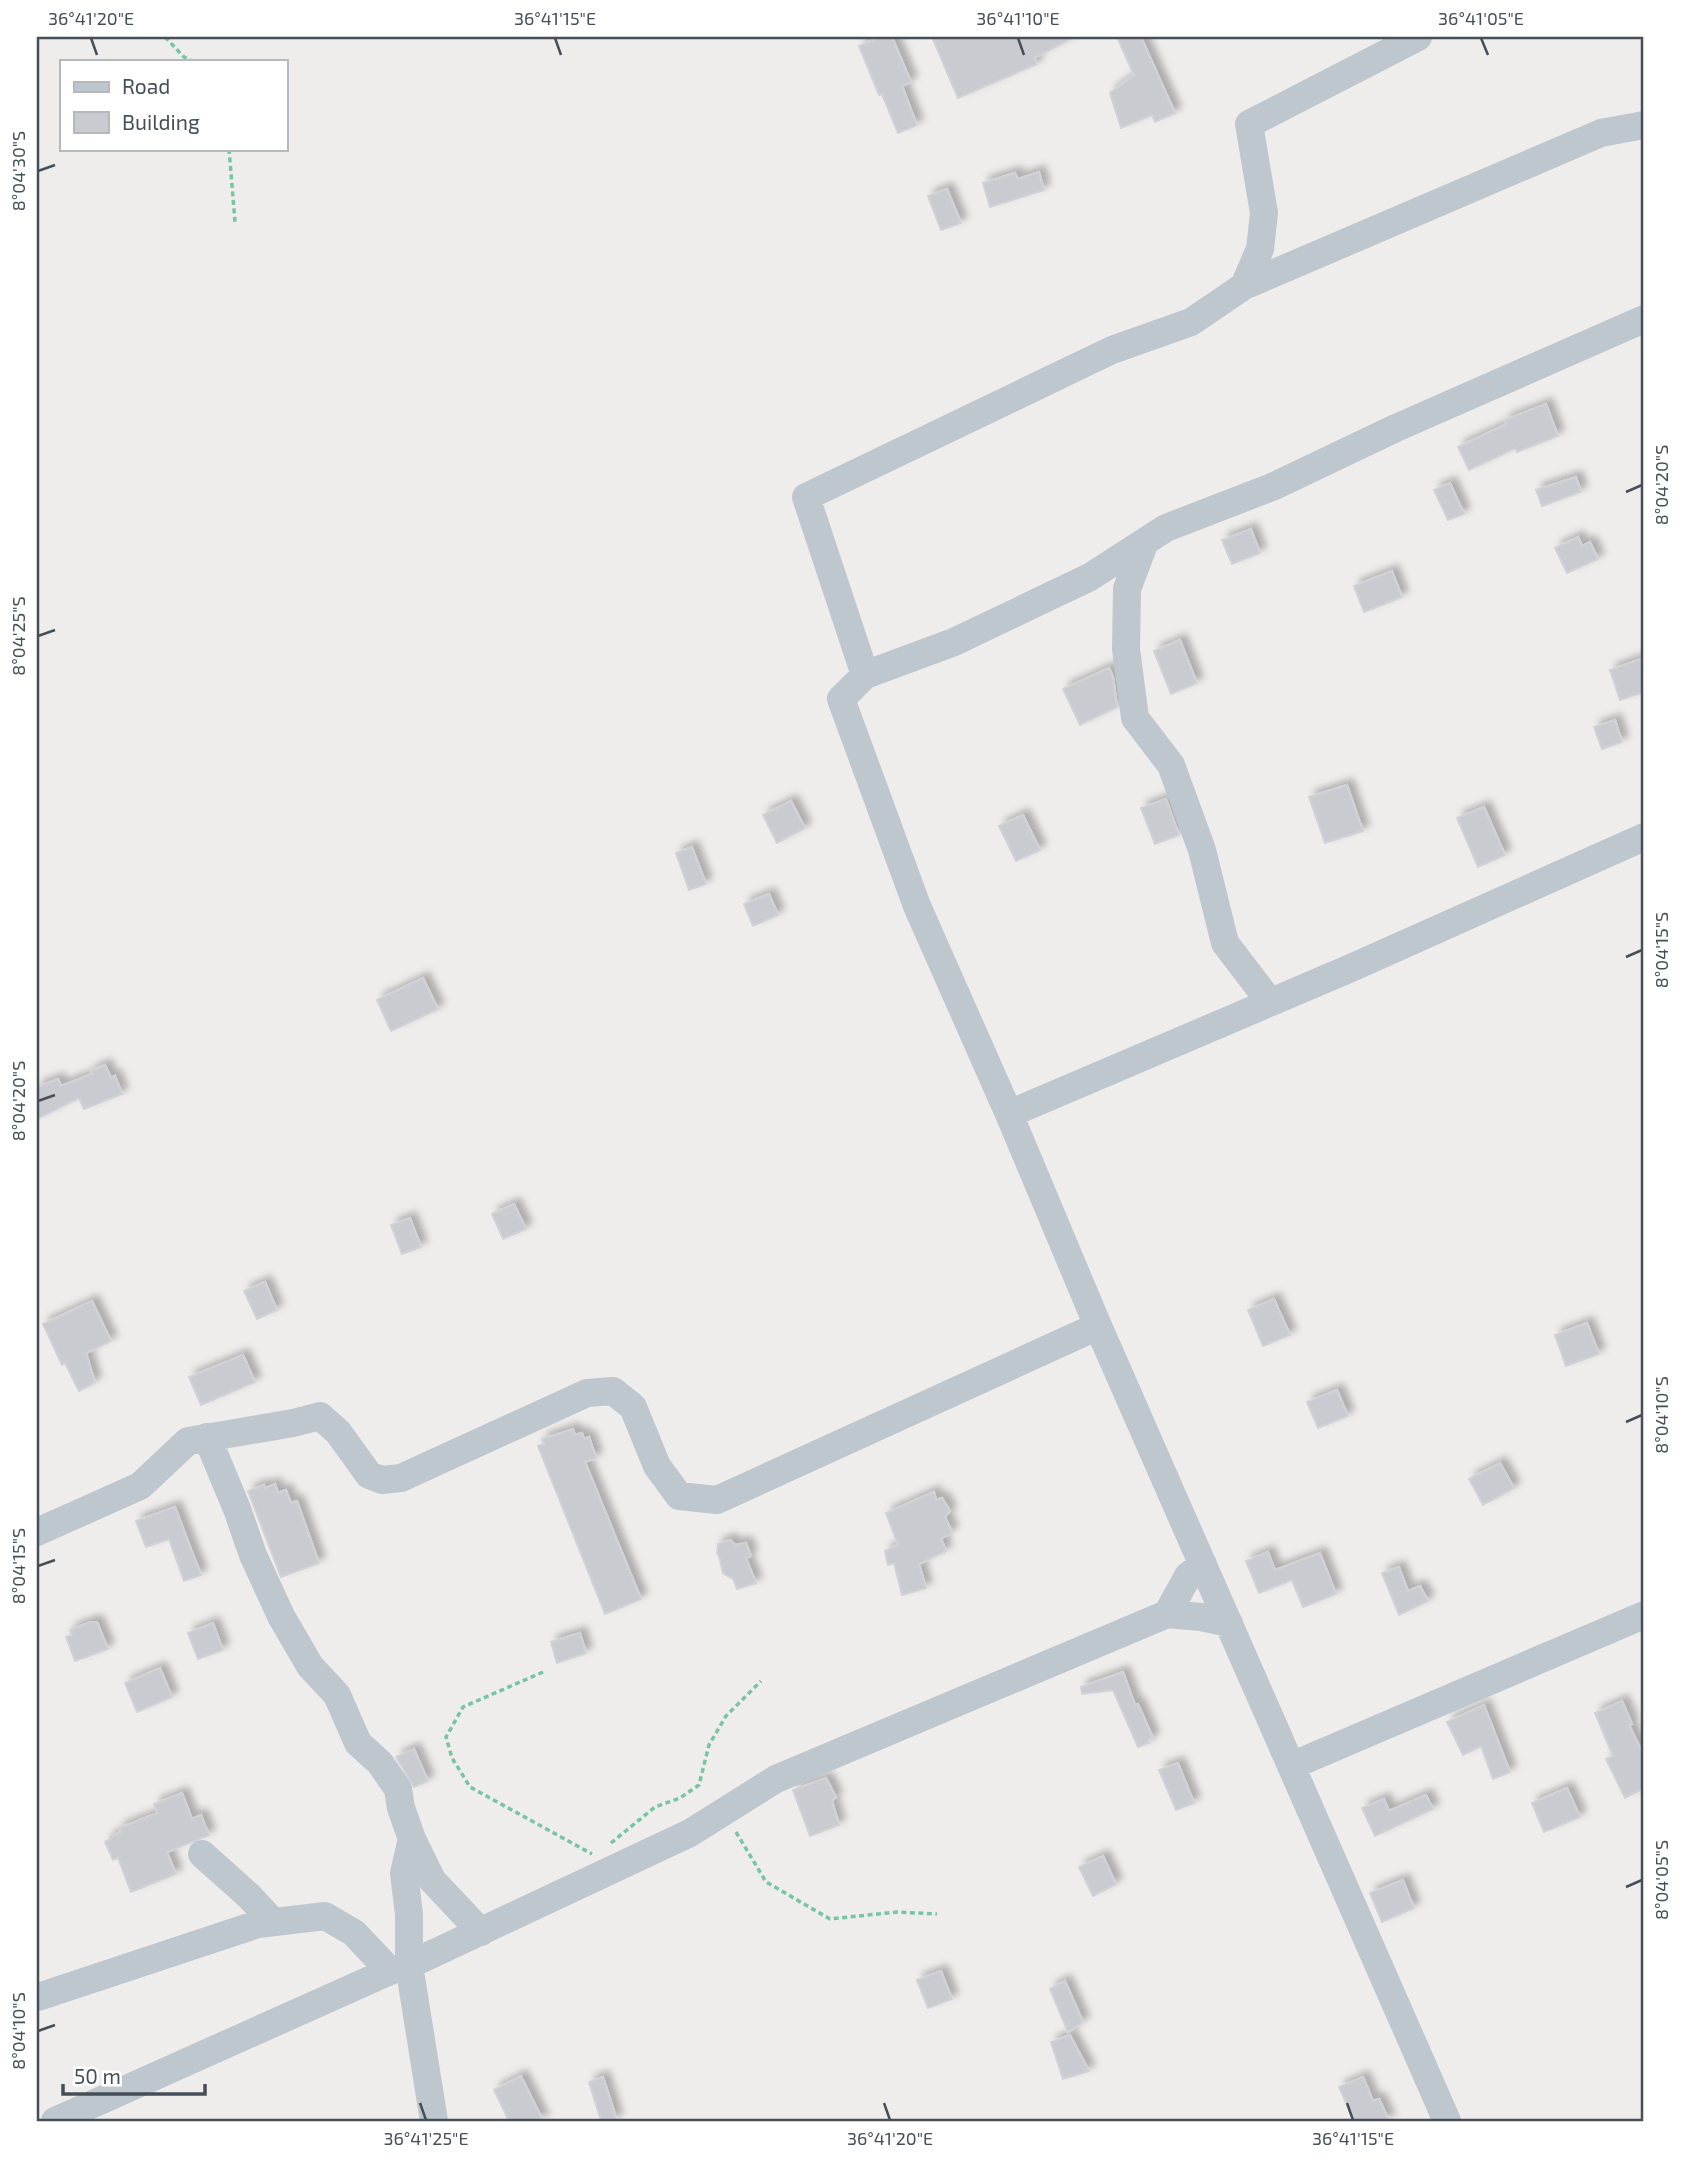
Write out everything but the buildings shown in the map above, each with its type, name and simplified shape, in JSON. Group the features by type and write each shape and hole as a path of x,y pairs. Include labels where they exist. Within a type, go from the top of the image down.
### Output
{"street":[{"path":"1244,286 1260,249 1264,213 1249,124 1418,37"},
{"path":"865,675 806,497 1112,350 1191,322 1244,286 1601,133 1644,125"},
{"path":"1447,2121 917,906 841,699 865,675 954,642 1090,577 1166,528 1272,487 1396,428 1644,319"},
{"path":"1144,544 1127,589 1126,649 1135,718 1171,765 1202,850 1225,943 1269,1002"},
{"path":"1009,1114 1644,837"},
{"path":"37,1532 140,1486 188,1441 320,1416 338,1432 369,1475 382,1480 401,1478 587,1393 613,1391 633,1407 657,1466 679,1496 717,1500 1098,1326"},
{"path":"207,1437 253,1555 282,1616 310,1666 337,1695 358,1743 380,1763 398,1789 401,1808 412,1839 432,1880 481,1931"},
{"path":"1167,1614 1188,1577 1203,1564"},
{"path":"55,2121 481,1931 615,1856 690,1833 776,1779 1167,1614 1228,1623"},
{"path":"1291,1766 1644,1615"},
{"path":"412,1839 404,1873 409,1916 399,1968 434,2121"},
{"path":"202,1854 249,1896 273,1922"},
{"path":"38,1997 258,1924 325,1916 354,1933 399,1968"}],"path":[{"path":"165,37 190,60"},
{"path":"229,150 235,222"},
{"path":"543,1672 463,1707 446,1737 452,1758 470,1787 597,1857 615,1856 655,1807 680,1798 699,1785 709,1745 726,1716 761,1681"},
{"path":"725,1812 766,1882 830,1920 897,1912 937,1914"}]}
